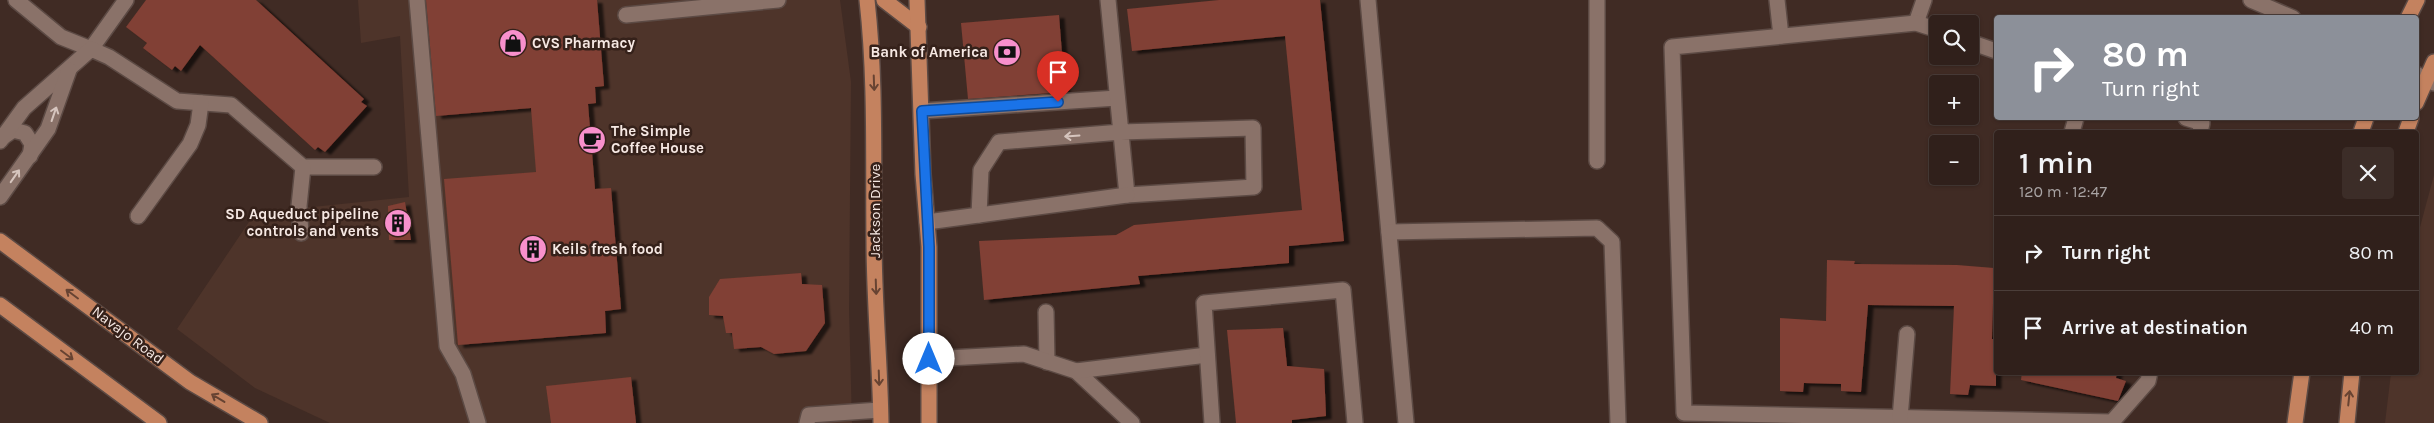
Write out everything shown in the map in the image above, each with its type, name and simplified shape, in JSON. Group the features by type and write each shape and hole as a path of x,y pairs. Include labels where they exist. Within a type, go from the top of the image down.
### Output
{"main road":[{"name":"Jackson Drive","path":"867,0 873,52 875,123 874,240 881,416"},
{"path":"884,0 919,27"},
{"path":"917,0 929,247 929,423"},
{"path":"2410,15 2417,0"},
{"path":"2419,95 2434,62"},
{"name":"Navajo Road","path":"0,241 190,382 260,423"},
{"path":"0,305 159,423"},
{"path":"2295,423 2302,375"},
{"path":"2347,423 2352,375"}],"street":[{"path":"16,0 61,37 92,48 109,57 177,101 231,105 303,167 374,167"},
{"path":"1,139 24,108 92,48 126,0"},
{"path":"417,0 447,346 463,374 478,423"},
{"path":"626,15 778,0"},
{"path":"1108,0 1127,195"},
{"path":"1368,0 1406,423"},
{"path":"1597,0 1597,161"},
{"path":"1778,0 1782,36"},
{"path":"1916,23 1924,0"},
{"path":"2251,0 2286,15"},
{"path":"1929,27 1916,23 1672,47 1684,413 2112,422 2148,382 2149,375"},
{"path":"1979,45 1994,50"},
{"path":"0,197 48,129 70,68"},
{"path":"922,111 1117,98"},
{"path":"138,216 190,144 198,126 201,103"},
{"path":"2192,120 2202,123 2200,130"},
{"path":"927,222 1127,195 1254,187 1253,128 1121,132 998,142 981,170 978,215"},
{"path":"1,139 13,130 25,133 32,144 30,156"},
{"path":"301,233 299,206 303,167"},
{"path":"1389,232 1597,228 1612,242 1618,423"},
{"path":"1212,423 1204,303 1343,290 1355,423"},
{"path":"1046,312 1047,362"},
{"path":"1900,418 1907,334"},
{"path":"929,359 1024,354 1076,371 1207,355"},
{"path":"1076,371 1132,423"},
{"path":"807,423 809,415 881,416"}],"shaded area":[{"path":"358,0 840,0 851,82 849,309 852,423 330,423 255,388 177,329 255,213 409,197 400,36 361,43"},
{"path":"2434,175 2434,423 2385,423 2391,375 2419,375 2419,231"}],"building":[{"path":"146,0 256,0 364,99 361,102 367,106 325,152 318,147 315,150 200,45 181,71 175,66 172,70 143,48 147,43 126,27"},
{"path":"426,0 597,0 604,86 595,87 596,103 588,104 595,189 611,188 621,309 605,311 606,333 458,345 444,179 536,172 531,108 436,116"},
{"path":"1219,0 1320,0 1344,241 1289,246 1289,263 1138,276 1140,284 984,300 979,241 1116,235 1134,225 1302,210 1285,36 1132,51 1127,9"},
{"path":"1059,15 1065,92 968,99 961,23"},
{"name":"SD Aqueduct pipeline controls and vents","path":"405,202 411,240 389,240 388,206"},
{"path":"1827,260 1855,261 1854,264 1957,265 1994,268 1992,339 1994,339 1994,375 1996,375 1996,386 1970,385 1968,395 1950,394 1954,306 1868,305 1861,392 1841,391 1841,384 1804,383 1803,392 1780,391 1780,318 1826,321"},
{"path":"801,273 802,284 822,285 825,323 806,351 774,354 761,347 734,349 732,333 726,333 723,316 709,315 709,297 720,279"},
{"path":"1283,328 1287,366 1324,369 1326,416 1292,420 1292,423 1236,423 1227,330"},
{"path":"2022,375 2116,375 2116,378 2126,381 2118,401 2021,380"},
{"path":"631,377 636,423 551,423 546,386"}],"place":[{"name":"CVS Pharmacy","path":"513,43"},
{"name":"Bank of America","path":"1007,52"},
{"name":"The Simple Coffee House","path":"592,140"},
{"name":"SD Aqueduct pipeline controls and vents","path":"398,223"},
{"name":"Keils fresh food","path":"533,249"}],"route":[{"path":"929,359 929,247 922,111 1058,102"}]}
